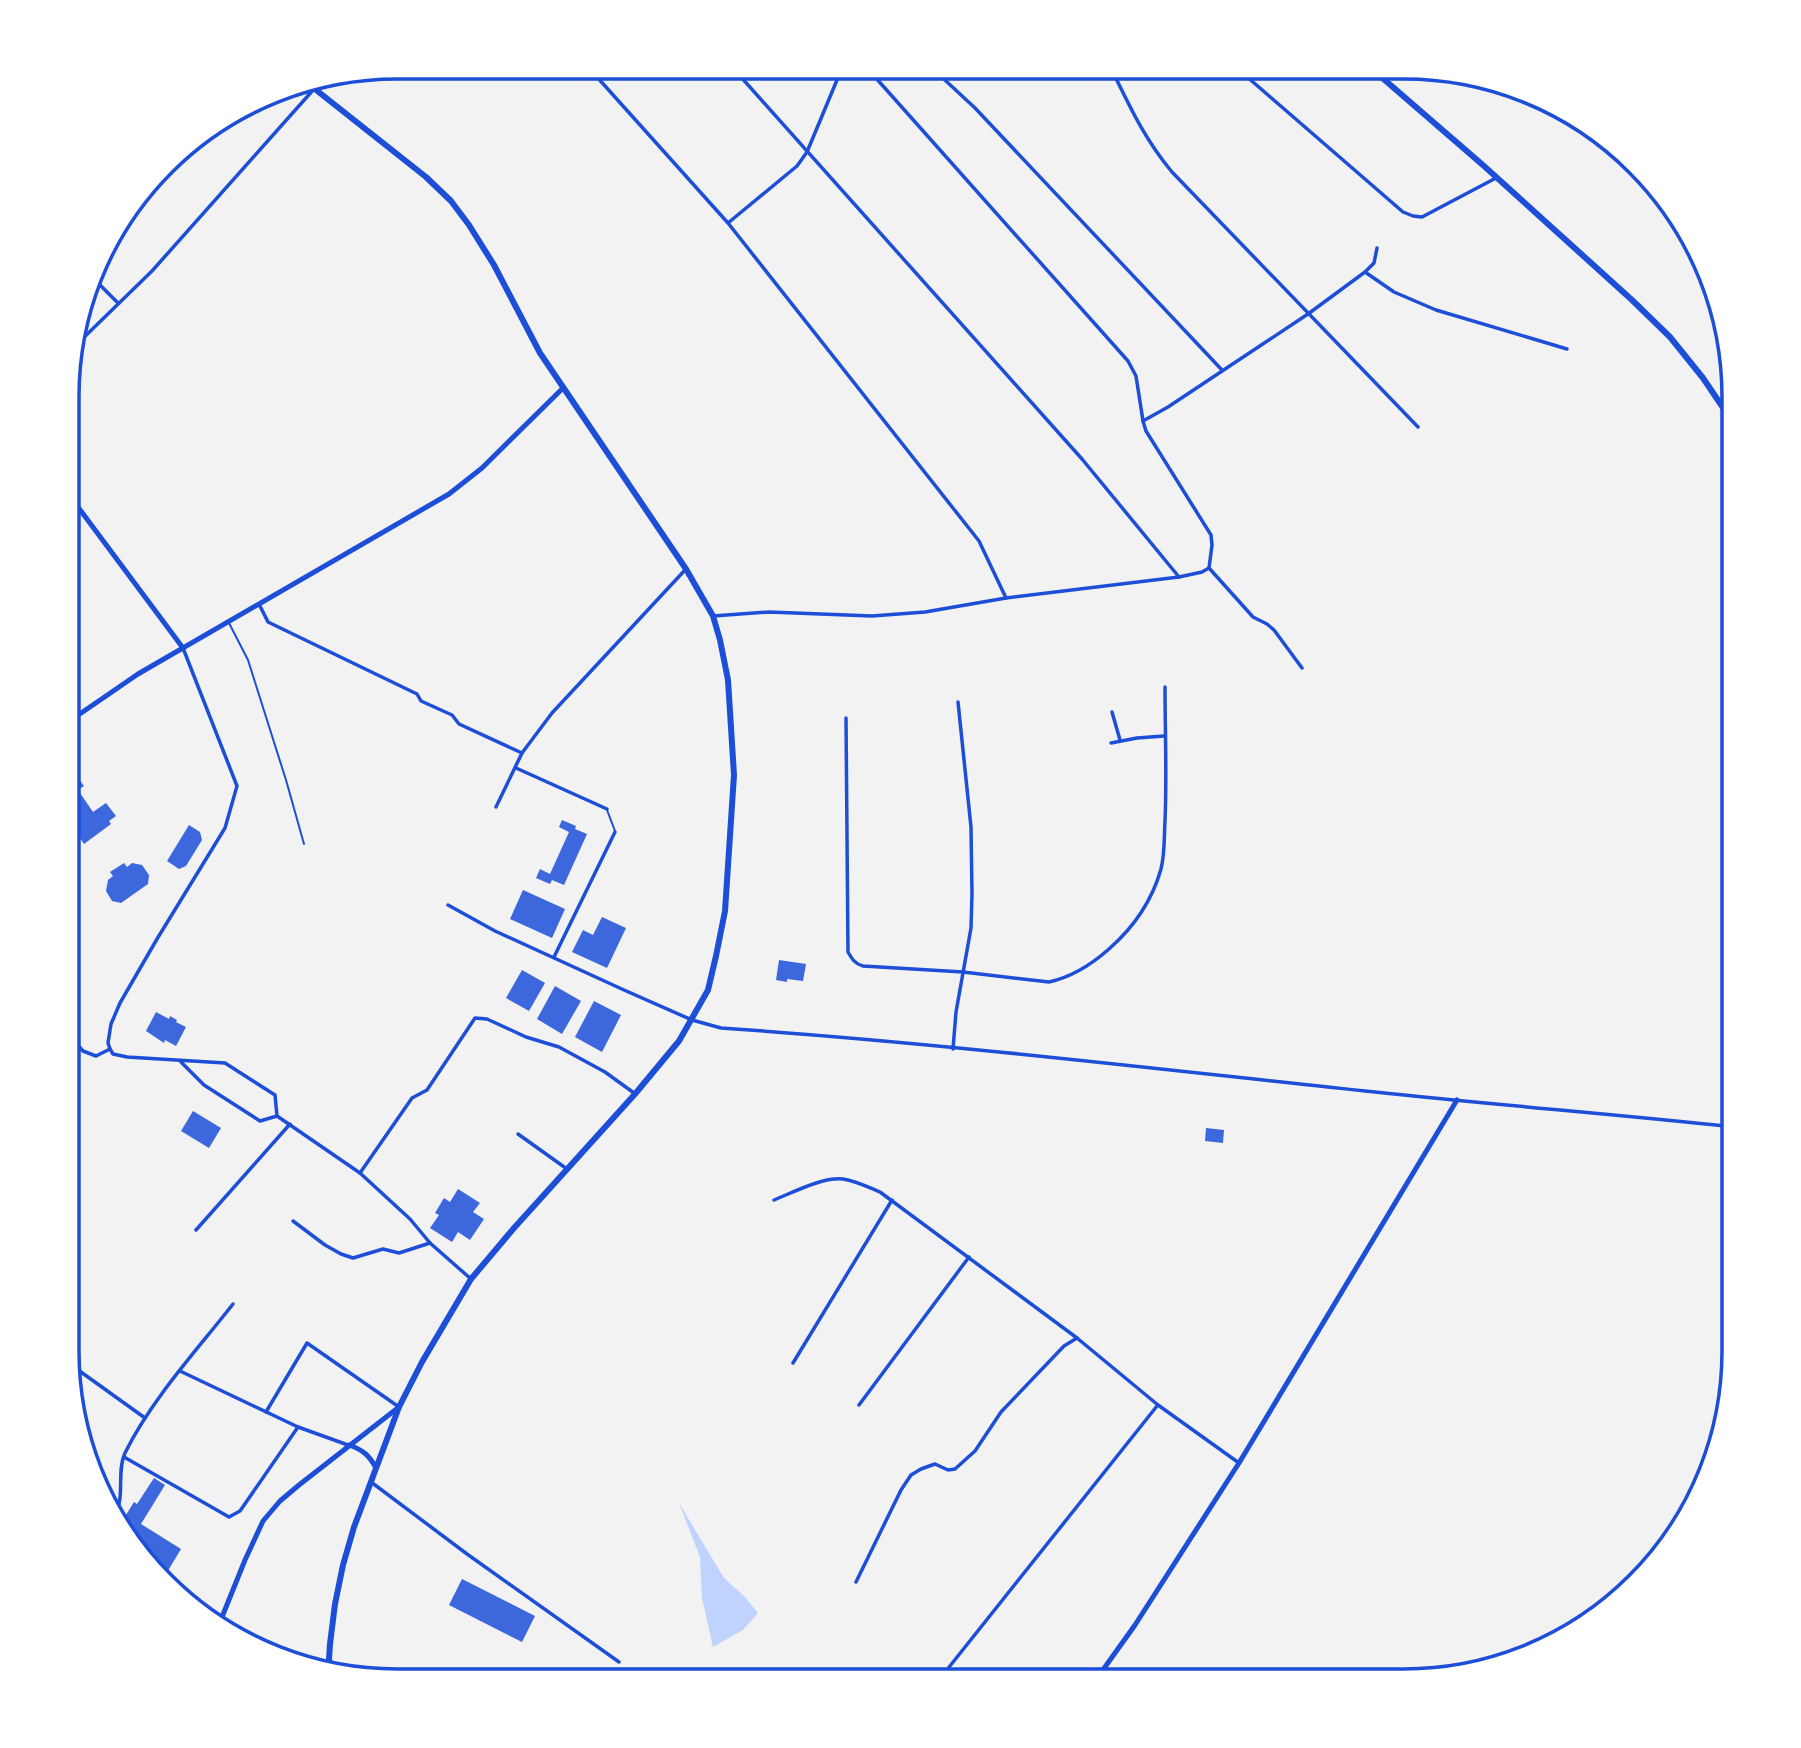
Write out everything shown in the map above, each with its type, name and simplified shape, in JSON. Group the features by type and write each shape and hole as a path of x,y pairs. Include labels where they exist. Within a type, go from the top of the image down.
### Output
{"main road":[{"path":"1383,79 1632,300 1670,337 1722,406"},
{"path":"315,90 426,177 469,225 494,265 540,353 686,569 713,616 728,680 734,775 725,911 708,990 679,1041 471,1279 422,1362 399,1407 354,1527 335,1604 330,1662"}],"street":[{"path":"599,79 728,223 979,541 1006,598"},
{"path":"743,79 1082,459 1179,577"},
{"path":"728,223 797,166 807,152 837,79"},
{"path":"877,79 1128,361 1136,376 1146,431 1211,535 1209,568 1253,617 1274,630 1302,668"},
{"path":"944,79 985,118 1222,370"},
{"path":"1116,79 1154,151 1172,172 1418,427"},
{"path":"1250,79 1403,212 1422,217 1496,178"},
{"path":"85,336 152,271 312,91"},
{"path":"1143,421 1308,314 1365,272 1374,262 1377,248"},
{"path":"1365,272 1394,292 1436,310 1567,349"},
{"path":"100,285 118,303"},
{"path":"79,715 138,674 449,494 510,442 563,388"},
{"path":"79,508 183,648 236,786 225,828 120,1003 111,1024 108,1043 113,1054 118,1056 225,1063 275,1095 277,1116"},
{"path":"713,616 769,612 872,616 925,612 1006,598 1179,577 1209,568"},
{"path":"496,807 522,753 552,713 686,569"},
{"path":"258,604 268,622 417,694 421,701 452,715 459,724 522,753"},
{"path":"845,718 848,952 856,964 1049,982 1063,979 1100,957 1132,926 1153,892 1163,859 1166,798 1165,687"},
{"path":"953,1049 956,1012 971,928 972,894 971,827 958,702"},
{"path":"1112,712 1120,740"},
{"path":"1111,743 1165,736"},
{"path":"516,768 607,809"},
{"path":"554,957 615,832"},
{"path":"448,905 495,931 692,1020 721,1028 1175,1070 1722,1126"},
{"path":"360,1173 412,1098 427,1090 475,1018 487,1018 526,1037 568,1052 606,1072 635,1094"},
{"path":"79,1046 96,1056 110,1049"},
{"path":"181,1062 204,1085 260,1121 277,1116 360,1173 410,1219 430,1243 471,1279"},
{"path":"1104,1669 1239,1463 1457,1100"},
{"path":"196,1230 290,1124"},
{"path":"518,1134 567,1169"},
{"path":"774,1200 831,1179 861,1184 892,1200 1077,1338 1158,1405 1239,1463"},
{"path":"793,1363 892,1200"},
{"path":"293,1221 325,1245 353,1258 383,1249 399,1253 430,1243"},
{"path":"859,1405 969,1257"},
{"path":"119,1506 123,1456 145,1418 233,1304"},
{"path":"856,1582 911,1475 935,1464 948,1470 955,1469 975,1451 1001,1412 1064,1346 1077,1338"},
{"path":"222,1617 263,1521 280,1501 399,1407 307,1343 266,1412"},
{"path":"79,1371 145,1418"},
{"path":"180,1371 299,1427 361,1449 376,1468"},
{"path":"948,1669 1158,1405"},
{"path":"123,1456 229,1517 240,1511 299,1427"},
{"path":"371,1482 619,1662"}],"lane":[{"path":"229,622 248,660 304,844"},
{"path":"607,809 615,832"}],"water":[{"path":"679,1503 724,1578 758,1613 743,1630 713,1647 702,1598 700,1557"}],"building":[{"path":"79,791 93,812 106,803 116,816 109,821 111,824 84,844 79,837"},
{"path":"562,820 587,834 564,885 552,880 550,884 536,878 540,869 550,874 569,832 559,827"},
{"path":"189,825 200,832 202,840 186,866 179,869 167,861"},
{"path":"124,863 127,867 132,863 142,865 149,875 148,884 121,903 112,901 106,891 108,880 113,876 110,872"},
{"path":"523,890 565,909 552,938 510,919"},
{"path":"602,917 626,928 607,968 572,952 583,930 593,935"},
{"path":"779,960 806,964 803,981 776,980"},
{"path":"522,970 545,983 529,1011 506,998"},
{"path":"555,986 581,1001 562,1034 537,1019"},
{"path":"594,1001 621,1015 602,1052 575,1037"},
{"path":"156,1012 169,1019 170,1016 186,1027 176,1046 165,1040 164,1043 146,1031"},
{"path":"193,1111 221,1128 209,1148 181,1131"},
{"path":"1206,1128 1224,1130 1223,1143 1205,1141"},
{"path":"458,1189 480,1203 473,1212 484,1219 470,1240 458,1232 452,1242 430,1228 439,1215 435,1213 444,1198 450,1202"},
{"path":"154,1478 165,1485 141,1524 181,1549 168,1571 144,1545 125,1517 134,1502 137,1504"},
{"path":"462,1579 535,1616 522,1642 449,1605"}]}
